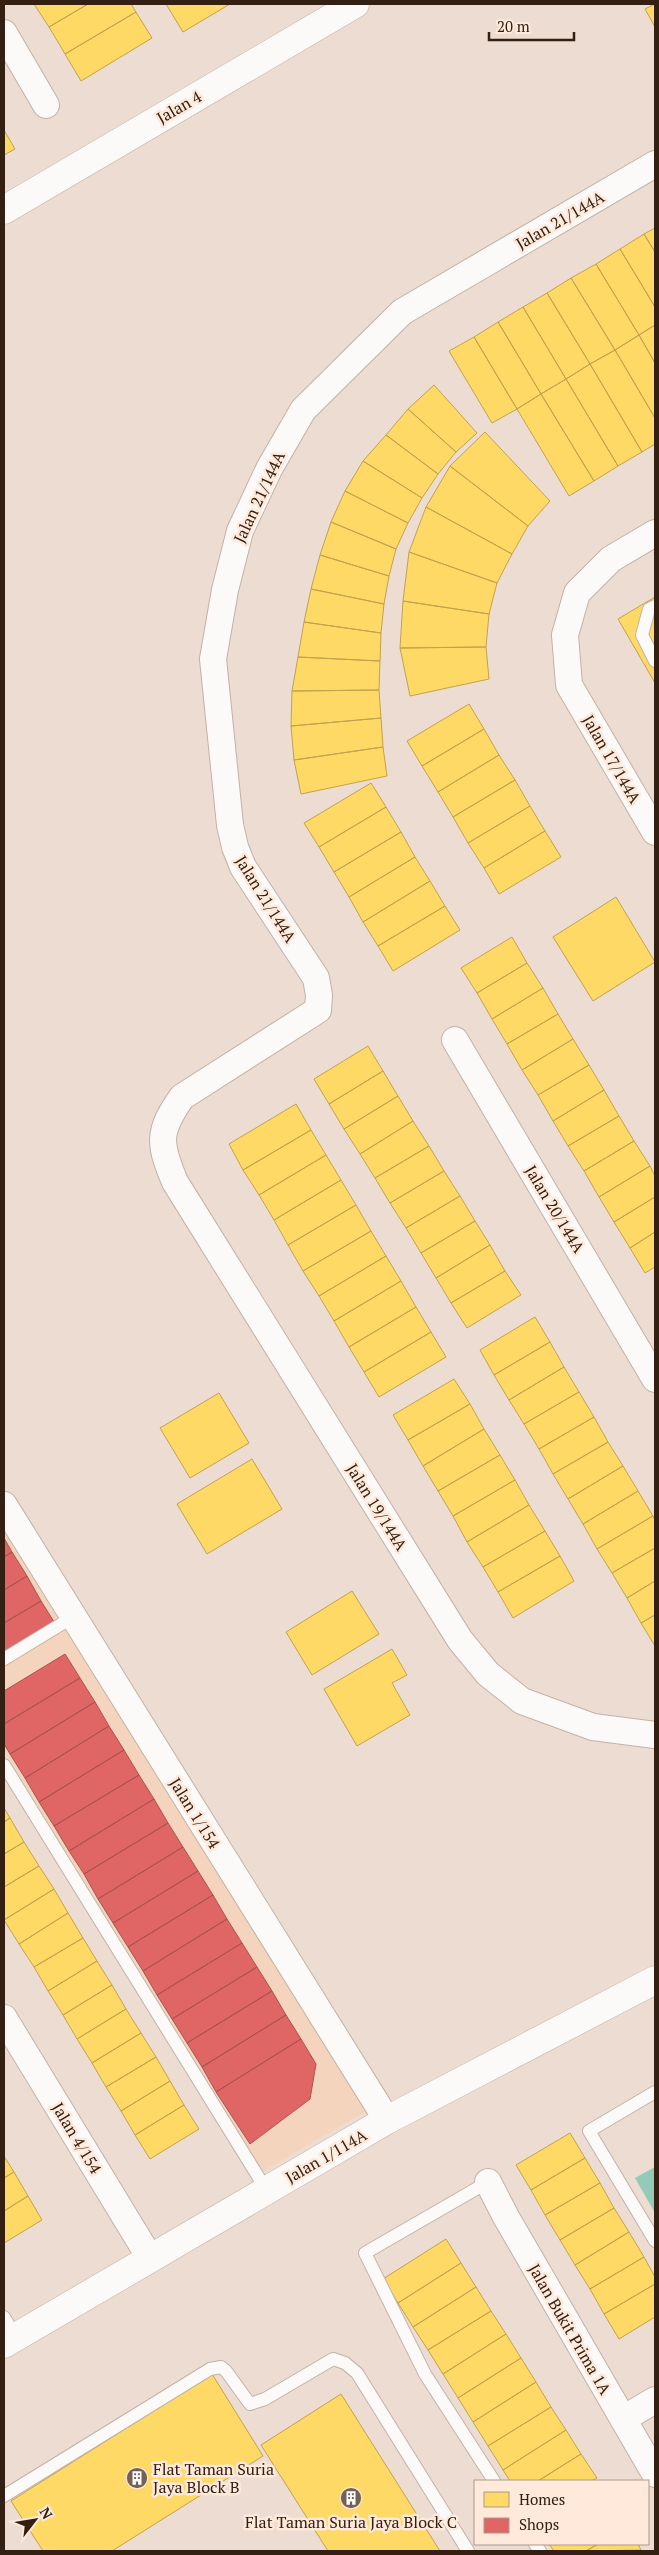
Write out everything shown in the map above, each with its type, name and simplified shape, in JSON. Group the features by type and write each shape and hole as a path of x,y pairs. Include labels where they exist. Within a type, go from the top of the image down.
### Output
{"street":[{"name":"Jalan 4","path":"4,210 355,4"},
{"path":"4,33 46,105"},
{"name":"Jalan 21/144A","path":"319,995 316,978 244,867 235,847 230,825 213,659 225,590 240,531 269,470 303,410 402,312 655,164"},
{"name":"Jalan 17/144A","path":"655,533 611,560 577,593 565,635 569,685 655,832"},
{"name":"Jalan 19/144A","path":"319,995 318,1010 182,1097 170,1114 162,1132 164,1157 175,1182 460,1640 488,1674 522,1700 593,1727 655,1735"},
{"name":"Jalan 20/144A","path":"455,1040 655,1379"},
{"name":"Jalan 1/154","path":"4,1505 387,2120"},
{"name":"Jalan 1/114A","path":"8,2333 150,2258 387,2120 655,1980"},
{"name":"Jalan 4/154","path":"4,2018 150,2258"},
{"name":"Jalan Bukit Prima 1A","path":"488,2182 506,2217 655,2474"},
{"path":"623,2419 655,2400"}],"lane":[{"path":"655,606 649,609 642,636 655,661"},
{"path":"4,1659 73,1617"},
{"path":"4,1765 267,2191"},
{"path":"655,2092 589,2131 655,2241"},
{"path":"488,2182 365,2253 425,2374 493,2480"},
{"path":"4,2496 210,2369 221,2367 226,2371 250,2404 266,2399 333,2359 345,2363 357,2373 468,2551"}],"shaded area":[{"path":"4,1520 368,2110 263,2171 4,1751"}],"water":[{"path":"655,2167 655,2213 635,2178"}],"building: Homes":[{"path":"34,4 88,4 49,27"},
{"path":"88,4 131,4 136,12 65,54 49,27"},
{"path":"166,4 230,4 183,32"},
{"path":"655,4 655,27 645,9"},
{"path":"136,12 152,38 81,81 65,54"},
{"path":"4,130 15,149 4,155"},
{"path":"655,228 655,252 644,234"},
{"path":"644,234 655,252 655,307 620,249"},
{"path":"620,249 655,307 655,325 639,335 596,264"},
{"path":"596,264 639,335 615,350 571,278"},
{"path":"571,278 615,350 590,364 547,293"},
{"path":"547,293 590,364 566,379 523,307"},
{"path":"523,307 566,379 541,394 498,322"},
{"path":"498,322 541,394 517,409 474,337"},
{"path":"655,325 655,363 639,335"},
{"path":"639,335 655,363 655,418 615,350"},
{"path":"474,337 517,409 492,423 449,351"},
{"path":"615,350 655,418 655,444 642,452 590,364"},
{"path":"590,364 642,452 618,466 566,379"},
{"path":"566,379 618,466 594,481 541,394"},
{"path":"434,385 477,433 456,452 408,409"},
{"path":"541,394 594,481 569,496 517,409"},
{"path":"408,409 456,452 438,474 386,435"},
{"path":"485,432 550,501 528,526 450,466"},
{"path":"386,435 438,474 422,498 363,461"},
{"path":"363,461 422,498 408,523 345,491"},
{"path":"450,466 528,526 512,554 426,507"},
{"path":"345,491 408,523 396,549 331,522"},
{"path":"426,507 512,554 497,583 409,552"},
{"path":"331,522 396,549 389,576 320,555"},
{"path":"409,552 497,583 489,614 403,601"},
{"path":"320,555 389,576 384,604 311,589"},
{"path":"311,589 384,604 381,633 304,622"},
{"path":"655,597 655,683 618,619"},
{"path":"403,601 489,614 486,647 400,648"},
{"path":"304,622 381,633 380,661 298,657"},
{"path":"486,647 489,679 410,696 400,648"},
{"path":"298,657 380,661 379,690 292,691"},
{"path":"379,690 381,718 291,726 292,691"},
{"path":"469,704 484,729 422,766 407,741"},
{"path":"381,718 383,747 294,760 291,726"},
{"path":"484,729 499,755 438,792 422,766"},
{"path":"383,747 387,776 301,794 294,760"},
{"path":"499,755 515,780 453,817 438,792"},
{"path":"515,780 530,806 468,843 453,817"},
{"path":"371,783 386,807 319,847 304,823"},
{"path":"530,806 545,831 484,868 468,843"},
{"path":"386,807 401,832 334,872 319,847"},
{"path":"545,831 561,857 499,894 484,868"},
{"path":"401,832 415,857 349,897 334,872"},
{"path":"415,857 430,881 363,922 349,897"},
{"path":"430,881 445,906 378,946 363,922"},
{"path":"616,897 655,962 593,1001 553,937"},
{"path":"445,906 460,930 393,971 378,946"},
{"path":"512,937 527,963 477,993 461,968"},
{"path":"527,963 543,988 492,1019 477,993"},
{"path":"543,988 558,1014 507,1044 492,1019"},
{"path":"558,1014 573,1039 522,1070 507,1044"},
{"path":"573,1039 589,1065 538,1095 522,1070"},
{"path":"368,1046 383,1071 329,1104 314,1079"},
{"path":"589,1065 604,1090 553,1121 538,1095"},
{"path":"383,1071 398,1096 344,1129 329,1104"},
{"path":"604,1090 619,1116 568,1146 553,1121"},
{"path":"398,1096 413,1121 360,1154 344,1129"},
{"path":"296,1104 311,1130 243,1170 229,1144"},
{"path":"619,1116 634,1141 584,1171 568,1146"},
{"path":"413,1121 429,1146 375,1178 360,1154"},
{"path":"311,1130 326,1155 259,1195 243,1170"},
{"path":"634,1141 650,1166 599,1197 584,1171"},
{"path":"429,1146 444,1171 390,1203 375,1178"},
{"path":"326,1155 341,1180 274,1220 259,1195"},
{"path":"650,1166 655,1176 655,1197 614,1222 599,1197"},
{"path":"444,1171 460,1196 406,1228 390,1203"},
{"path":"341,1180 356,1205 288,1245 274,1220"},
{"path":"460,1196 475,1221 421,1253 406,1228"},
{"path":"655,1197 655,1232 630,1248 614,1222"},
{"path":"356,1205 371,1231 303,1271 288,1245"},
{"path":"475,1221 490,1245 436,1278 421,1253"},
{"path":"371,1231 386,1256 319,1296 303,1271"},
{"path":"655,1232 655,1267 645,1273 630,1248"},
{"path":"490,1245 505,1271 451,1303 436,1278"},
{"path":"386,1256 401,1281 334,1321 319,1296"},
{"path":"505,1271 521,1295 467,1328 451,1303"},
{"path":"401,1281 416,1307 349,1347 334,1321"},
{"path":"416,1307 431,1332 364,1372 349,1347"},
{"path":"535,1317 550,1342 494,1375 480,1350"},
{"path":"431,1332 446,1357 379,1397 364,1372"},
{"path":"550,1342 564,1367 509,1400 494,1375"},
{"path":"564,1367 579,1392 524,1424 509,1400"},
{"path":"454,1379 470,1404 408,1440 393,1415"},
{"path":"579,1392 594,1417 539,1449 524,1424"},
{"path":"219,1393 249,1443 190,1478 160,1428"},
{"path":"470,1404 484,1429 423,1466 408,1440"},
{"path":"594,1417 608,1442 553,1474 539,1449"},
{"path":"484,1429 500,1455 438,1491 423,1466"},
{"path":"608,1442 623,1466 568,1499 553,1474"},
{"path":"500,1455 515,1480 453,1516 438,1491"},
{"path":"252,1459 282,1509 207,1554 177,1504"},
{"path":"623,1466 638,1491 583,1524 568,1499"},
{"path":"515,1480 529,1505 467,1542 453,1516"},
{"path":"638,1491 653,1516 597,1549 583,1524"},
{"path":"529,1505 545,1531 483,1567 467,1542"},
{"path":"653,1516 655,1521 655,1548 612,1573 597,1549"},
{"path":"545,1531 560,1556 498,1592 483,1567"},
{"path":"655,1548 655,1581 627,1598 612,1573"},
{"path":"560,1556 574,1581 513,1618 498,1592"},
{"path":"655,1581 655,1615 641,1623 627,1598"},
{"path":"352,1591 379,1634 312,1675 286,1632"},
{"path":"655,1615 655,1646 641,1623"},
{"path":"392,1649 407,1675 392,1683 410,1715 357,1746 324,1689"},
{"path":"4,1808 10,1818 4,1822"},
{"path":"10,1818 24,1842 4,1854 4,1822"},
{"path":"24,1842 39,1866 4,1887 4,1854"},
{"path":"39,1866 54,1889 4,1920 4,1887"},
{"path":"54,1889 68,1913 19,1944 4,1920"},
{"path":"68,1913 83,1938 34,1967 19,1944"},
{"path":"83,1938 97,1961 48,1991 34,1967"},
{"path":"97,1961 112,1985 63,2015 48,1991"},
{"path":"112,1985 126,2009 77,2039 63,2015"},
{"path":"126,2009 141,2033 92,2063 77,2039"},
{"path":"141,2033 156,2057 106,2087 92,2063"},
{"path":"156,2057 170,2081 121,2111 106,2087"},
{"path":"170,2081 184,2105 135,2135 121,2111"},
{"path":"184,2105 199,2129 150,2159 135,2135"},
{"path":"570,2133 585,2158 531,2190 516,2165"},
{"path":"4,2156 14,2172 4,2178"},
{"path":"585,2158 600,2183 545,2215 531,2190"},
{"path":"14,2172 28,2196 4,2211 4,2178"},
{"path":"600,2183 614,2208 560,2240 545,2215"},
{"path":"28,2196 42,2220 4,2243 4,2211"},
{"path":"614,2208 629,2232 575,2265 560,2240"},
{"path":"629,2232 644,2257 590,2289 575,2265"},
{"path":"446,2239 461,2263 398,2303 383,2279"},
{"path":"644,2257 655,2277 655,2284 604,2314 590,2289"},
{"path":"461,2263 476,2287 413,2327 398,2303"},
{"path":"655,2284 655,2317 619,2339 604,2314"},
{"path":"476,2287 491,2311 428,2350 413,2327"},
{"path":"491,2311 506,2334 443,2374 428,2350"},
{"path":"506,2334 521,2358 458,2398 443,2374"},
{"path":"521,2358 536,2382 473,2422 458,2398"},
{"name":"Flat Taman Suria Jaya Block B","path":"212,2374 263,2456 112,2551 43,2551 11,2501"},
{"path":"536,2382 551,2407 488,2446 473,2422"},
{"name":"Flat Taman Suria Jaya Block C","path":"341,2394 440,2551 328,2551 261,2445"},
{"path":"551,2407 566,2430 503,2470 488,2446"},
{"path":"566,2430 581,2454 540,2480 509,2480 503,2470"},
{"path":"581,2454 597,2478 593,2480 540,2480"},
{"path":"550,2545 596,2545 586,2551 554,2551"},
{"path":"596,2545 638,2545 641,2550 586,2551"}],"building: Shops":[{"path":"4,1538 12,1552 4,1557"},
{"path":"12,1552 27,1576 4,1590 4,1557"},
{"path":"27,1576 41,1601 4,1623 4,1590"},
{"path":"41,1601 56,1625 4,1656 4,1623"},
{"path":"65,1654 80,1678 4,1724 4,1691"},
{"path":"80,1678 95,1702 10,1754 4,1744 4,1724"},
{"path":"95,1702 109,1726 25,1778 10,1754"},
{"path":"109,1726 124,1750 39,1802 25,1778"},
{"path":"124,1750 139,1775 54,1826 39,1802"},
{"path":"139,1775 154,1799 69,1851 54,1826"},
{"path":"154,1799 168,1823 84,1874 69,1851"},
{"path":"168,1823 183,1847 98,1899 84,1874"},
{"path":"183,1847 198,1871 113,1923 98,1899"},
{"path":"198,1871 213,1895 128,1947 113,1923"},
{"path":"213,1895 227,1919 143,1971 128,1947"},
{"path":"227,1919 242,1943 157,1995 143,1971"},
{"path":"242,1943 257,1967 172,2019 157,1995"},
{"path":"257,1967 272,1991 187,2043 172,2019"},
{"path":"272,1991 286,2015 202,2067 187,2043"},
{"path":"286,2015 301,2039 216,2092 202,2067"},
{"path":"301,2039 316,2064 310,2099 250,2144 216,2092"}],"place":[{"name":"Flat Taman Suria Jaya Block B","path":"137,2478"},
{"name":"Flat Taman Suria Jaya Block C","path":"351,2498"}]}
